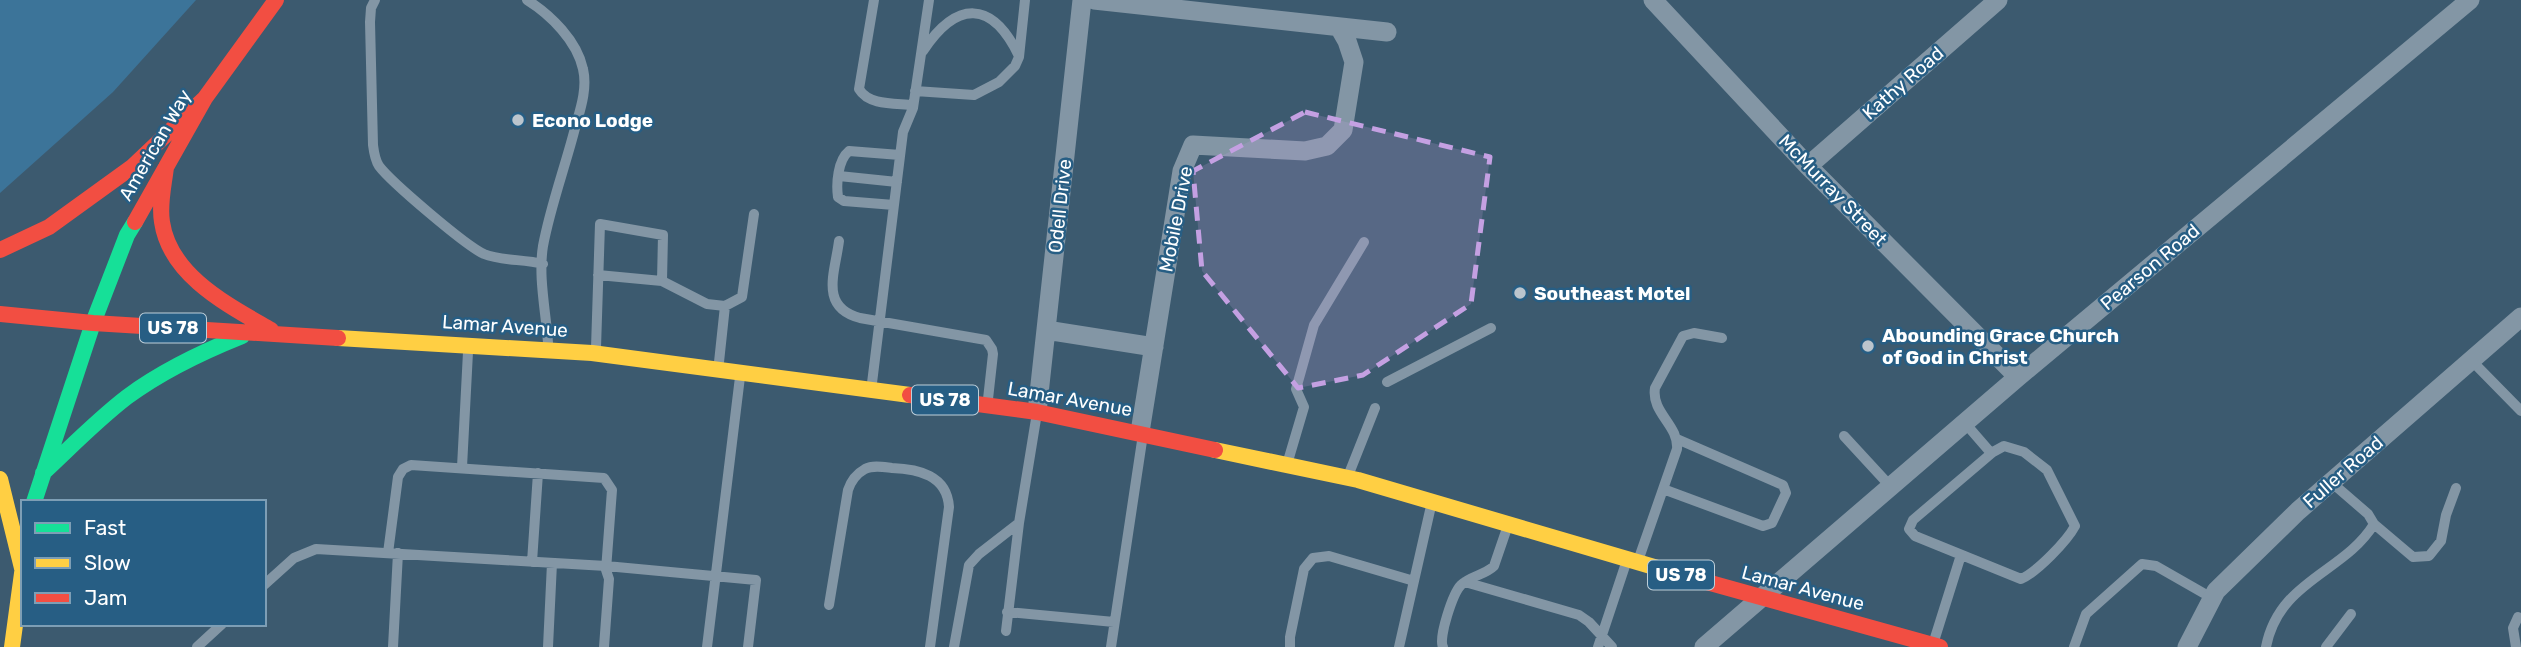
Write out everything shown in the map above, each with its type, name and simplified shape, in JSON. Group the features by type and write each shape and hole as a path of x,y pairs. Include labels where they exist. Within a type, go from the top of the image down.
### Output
{"main road":[{"name":"American Way","path":"35,500 93,323 127,235 205,99 276,0"},
{"path":"0,250 49,227 132,167 205,99"},
{"path":"166,167 162,222 166,240 176,257 222,301 277,334"},
{"name":"Lamar Avenue","path":"0,314 93,323 596,354 1037,412 1347,478 1632,560 1895,641 1936,646"},
{"path":"43,473 115,407 140,388 208,350 252,332"},
{"path":"0,479 21,559"},
{"path":"12,647 21,582"}],"street":[{"name":"Odell Drive","path":"1037,412 1082,0"},
{"path":"1094,0 1387,32"},
{"name":"McMurray Street","path":"1653,0 1808,166 2018,377"},
{"name":"Kathy Road","path":"1808,166 1998,0"},
{"name":"Pearson Road","path":"1704,647 2018,377 2470,0"},
{"name":"Mobile Drive","path":"1142,433 1182,171 1193,145 1305,151 1327,146 1343,130 1354,62 1339,27"},
{"name":"Fuller Road","path":"2187,647 2216,590 2331,482 2521,317"},
{"path":"1046,330 1154,347"}],"lane":[{"path":"375,0 370,13 372,118 373,145 379,166 473,248 488,255 542,264"},
{"path":"527,0 548,16 566,37 578,54 584,78 580,111 543,246 549,350"},
{"path":"874,0 859,89 870,100 913,105"},
{"path":"871,390 900,155 905,123 913,105 929,0"},
{"path":"915,91 964,96 978,94 993,86 1020,57 1025,0"},
{"path":"921,54 946,19 972,8 987,12 995,18 1020,57"},
{"path":"894,205 841,200 837,194 839,176 842,157 849,151 900,155"},
{"path":"839,176 897,182"},
{"path":"598,275 662,281 707,304 725,306 742,297 754,214"},
{"path":"596,354 600,224 663,234 662,281"},
{"path":"839,241 833,283 834,300 842,312 986,340 993,354 987,406"},
{"path":"1287,464 1304,407 1296,389 1314,325 1364,242"},
{"path":"718,370 725,306"},
{"path":"1387,382 1491,328"},
{"path":"1598,647 1677,449 1677,439 1656,404 1655,388 1683,336 1694,333 1722,338"},
{"path":"462,467 468,345"},
{"path":"2471,360 2521,411"},
{"path":"707,647 741,373"},
{"path":"1347,478 1375,408"},
{"path":"1006,631 1019,523 1037,412"},
{"path":"1965,423 1991,453"},
{"path":"1111,647 1142,433"},
{"path":"1844,436 1891,487"},
{"path":"1663,489 1763,526 1772,523 1786,493 1783,485 1677,439"},
{"path":"2010,447 2041,463 2051,477 2074,526 2046,558 2021,579 1911,534 1909,525 1991,453 2010,447"},
{"path":"393,647 393,553 397,482 403,469 416,464 601,477 610,483 612,490 606,566 608,579 604,647"},
{"path":"829,606 848,490 852,480 873,467 923,471 943,487 949,501 930,647"},
{"path":"532,562 538,472"},
{"path":"2331,482 2413,557 2429,556 2441,541 2446,515 2456,488"},
{"path":"1399,647 1432,502"},
{"path":"954,647 969,565 1019,523"},
{"path":"2266,647 2270,627 2302,586 2364,540 2374,524"},
{"path":"1443,647 1442,634 1457,590 1465,582 1494,566 1508,525"},
{"path":"266,583 304,552 330,549 606,566 756,580 748,647"},
{"path":"1936,646 1961,555"},
{"path":"1290,647 1304,569 1313,558 1329,556 1414,581"},
{"path":"548,647 552,563"},
{"path":"2074,647 2086,614 2142,564 2157,566 2212,598"},
{"path":"1465,582 1579,615 1612,647"},
{"path":"1007,612 1114,622"},
{"path":"2326,647 2351,614"},
{"path":"2516,647 2513,628 2518,617"},
{"path":"197,647 218,627"},
{"path":"203,647 218,627"}],"highlighted area":[{"path":"1305,112 1490,157 1471,304 1363,375 1298,388 1202,271 1193,171"}],"shaded area":[{"path":"0,0 196,0 113,92 0,193"}],"traffic: fast":[{"path":"35,500 93,323 127,235 135,222"},
{"path":"43,473 105,415 140,388 183,363 242,336"}],"traffic: slow":[{"path":"338,338 592,353 910,395"},
{"path":"1215,450 1358,480 1678,574"},
{"path":"0,479 21,564"},
{"path":"12,647 21,581"}],"traffic: jam":[{"path":"135,222 205,98 276,0"},
{"path":"0,250 49,227 132,167 205,98"},
{"path":"166,167 161,215 167,241 176,258 203,287 271,330"},
{"path":"0,314 93,323 338,338"},
{"path":"910,395 1037,412 1215,450"},
{"path":"1678,574 1940,647"}],"place":[{"name":"Econo Lodge","path":"518,120"},
{"name":"Southeast Motel","path":"1520,293"},
{"name":"Abounding Grace Church of God in Christ","path":"1868,346"}]}
